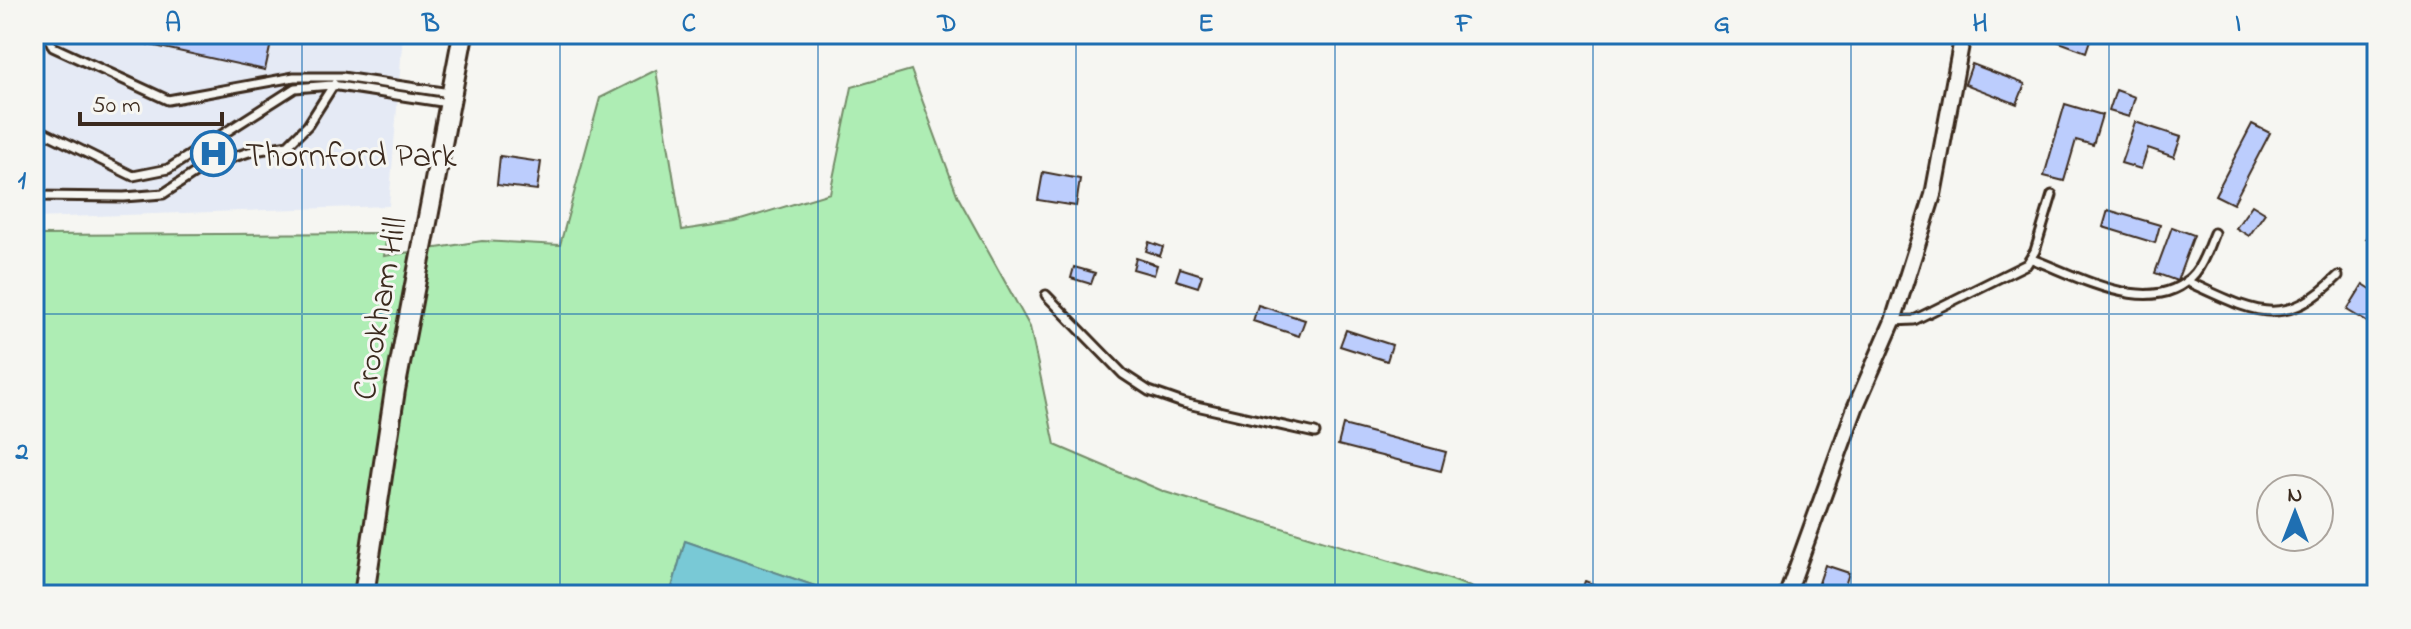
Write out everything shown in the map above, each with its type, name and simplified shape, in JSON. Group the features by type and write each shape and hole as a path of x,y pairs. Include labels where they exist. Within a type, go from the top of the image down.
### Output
{"street":[{"name":"Crookham Hill","path":"364,595 395,390 463,34"},
{"path":"1787,595 1855,408 1893,321 1933,195 1963,34"}],"lane":[{"path":"47,34 53,47 168,100 294,77 342,77 451,99"},
{"path":"34,196 163,194 204,167 249,152 288,145 308,125 332,85 342,77"},
{"path":"34,127 133,176 168,169 295,88 332,85 451,99"},
{"path":"1893,321 1914,320 2017,271 2032,259 2052,195"},
{"path":"2032,259 2139,295 2175,290 2197,272 2214,233"},
{"path":"2186,281 2244,306 2270,313 2290,309 2318,296 2338,276"},
{"path":"1046,295 1123,374 1149,391 1183,403 1315,433"}],"shaded area":[{"name":"Thornford Park","path":"34,34 403,34 389,206 34,218"}],"green space":[{"path":"656,70 682,230 734,222 830,193 852,87 911,70 958,197 1030,327 1055,445 1165,492 1452,580 1491,595 841,595 685,541 670,595 34,595 34,235 387,233 384,256 482,241 560,245 600,98"}],"water":[{"path":"685,541 841,595 670,595"}],"building":[{"path":"124,34 273,34 265,70 123,39"},
{"path":"2038,34 2092,34 2086,52"},
{"path":"1972,64 2025,84 2017,104 1965,84"},
{"path":"2116,90 2135,97 2129,117 2109,111"},
{"path":"2065,104 2102,115 2093,145 2076,140 2064,181 2044,176"},
{"path":"2135,122 2181,137 2174,157 2148,148 2141,169 2121,163"},
{"path":"2252,124 2270,133 2233,204 2215,195"},
{"path":"500,156 541,162 537,190 497,185"},
{"path":"1043,172 1080,179 1076,206 1038,200"},
{"path":"2252,205 2265,213 2249,236 2236,228"},
{"path":"2108,210 2160,225 2155,243 2103,227"},
{"path":"2377,219 2377,243 2366,238"},
{"path":"2172,227 2194,235 2177,281 2155,273"},
{"path":"1149,242 1163,247 1160,256 1146,251"},
{"path":"1136,258 1157,265 1154,275 1133,269"},
{"path":"1074,267 1095,273 1091,284 1071,278"},
{"path":"1180,268 1202,275 1198,287 1176,280"},
{"path":"2363,284 2377,293 2377,328 2347,310"},
{"path":"1258,305 1305,320 1299,336 1253,321"},
{"path":"1346,330 1392,345 1387,361 1340,346"},
{"path":"1343,425 1446,452 1441,471 1338,445"},
{"path":"1825,565 1849,573 1842,595 1815,595"},
{"path":"1585,581 1621,595 1580,595"}],"place":[{"name":"Thornford Park","path":"214,154"}]}
